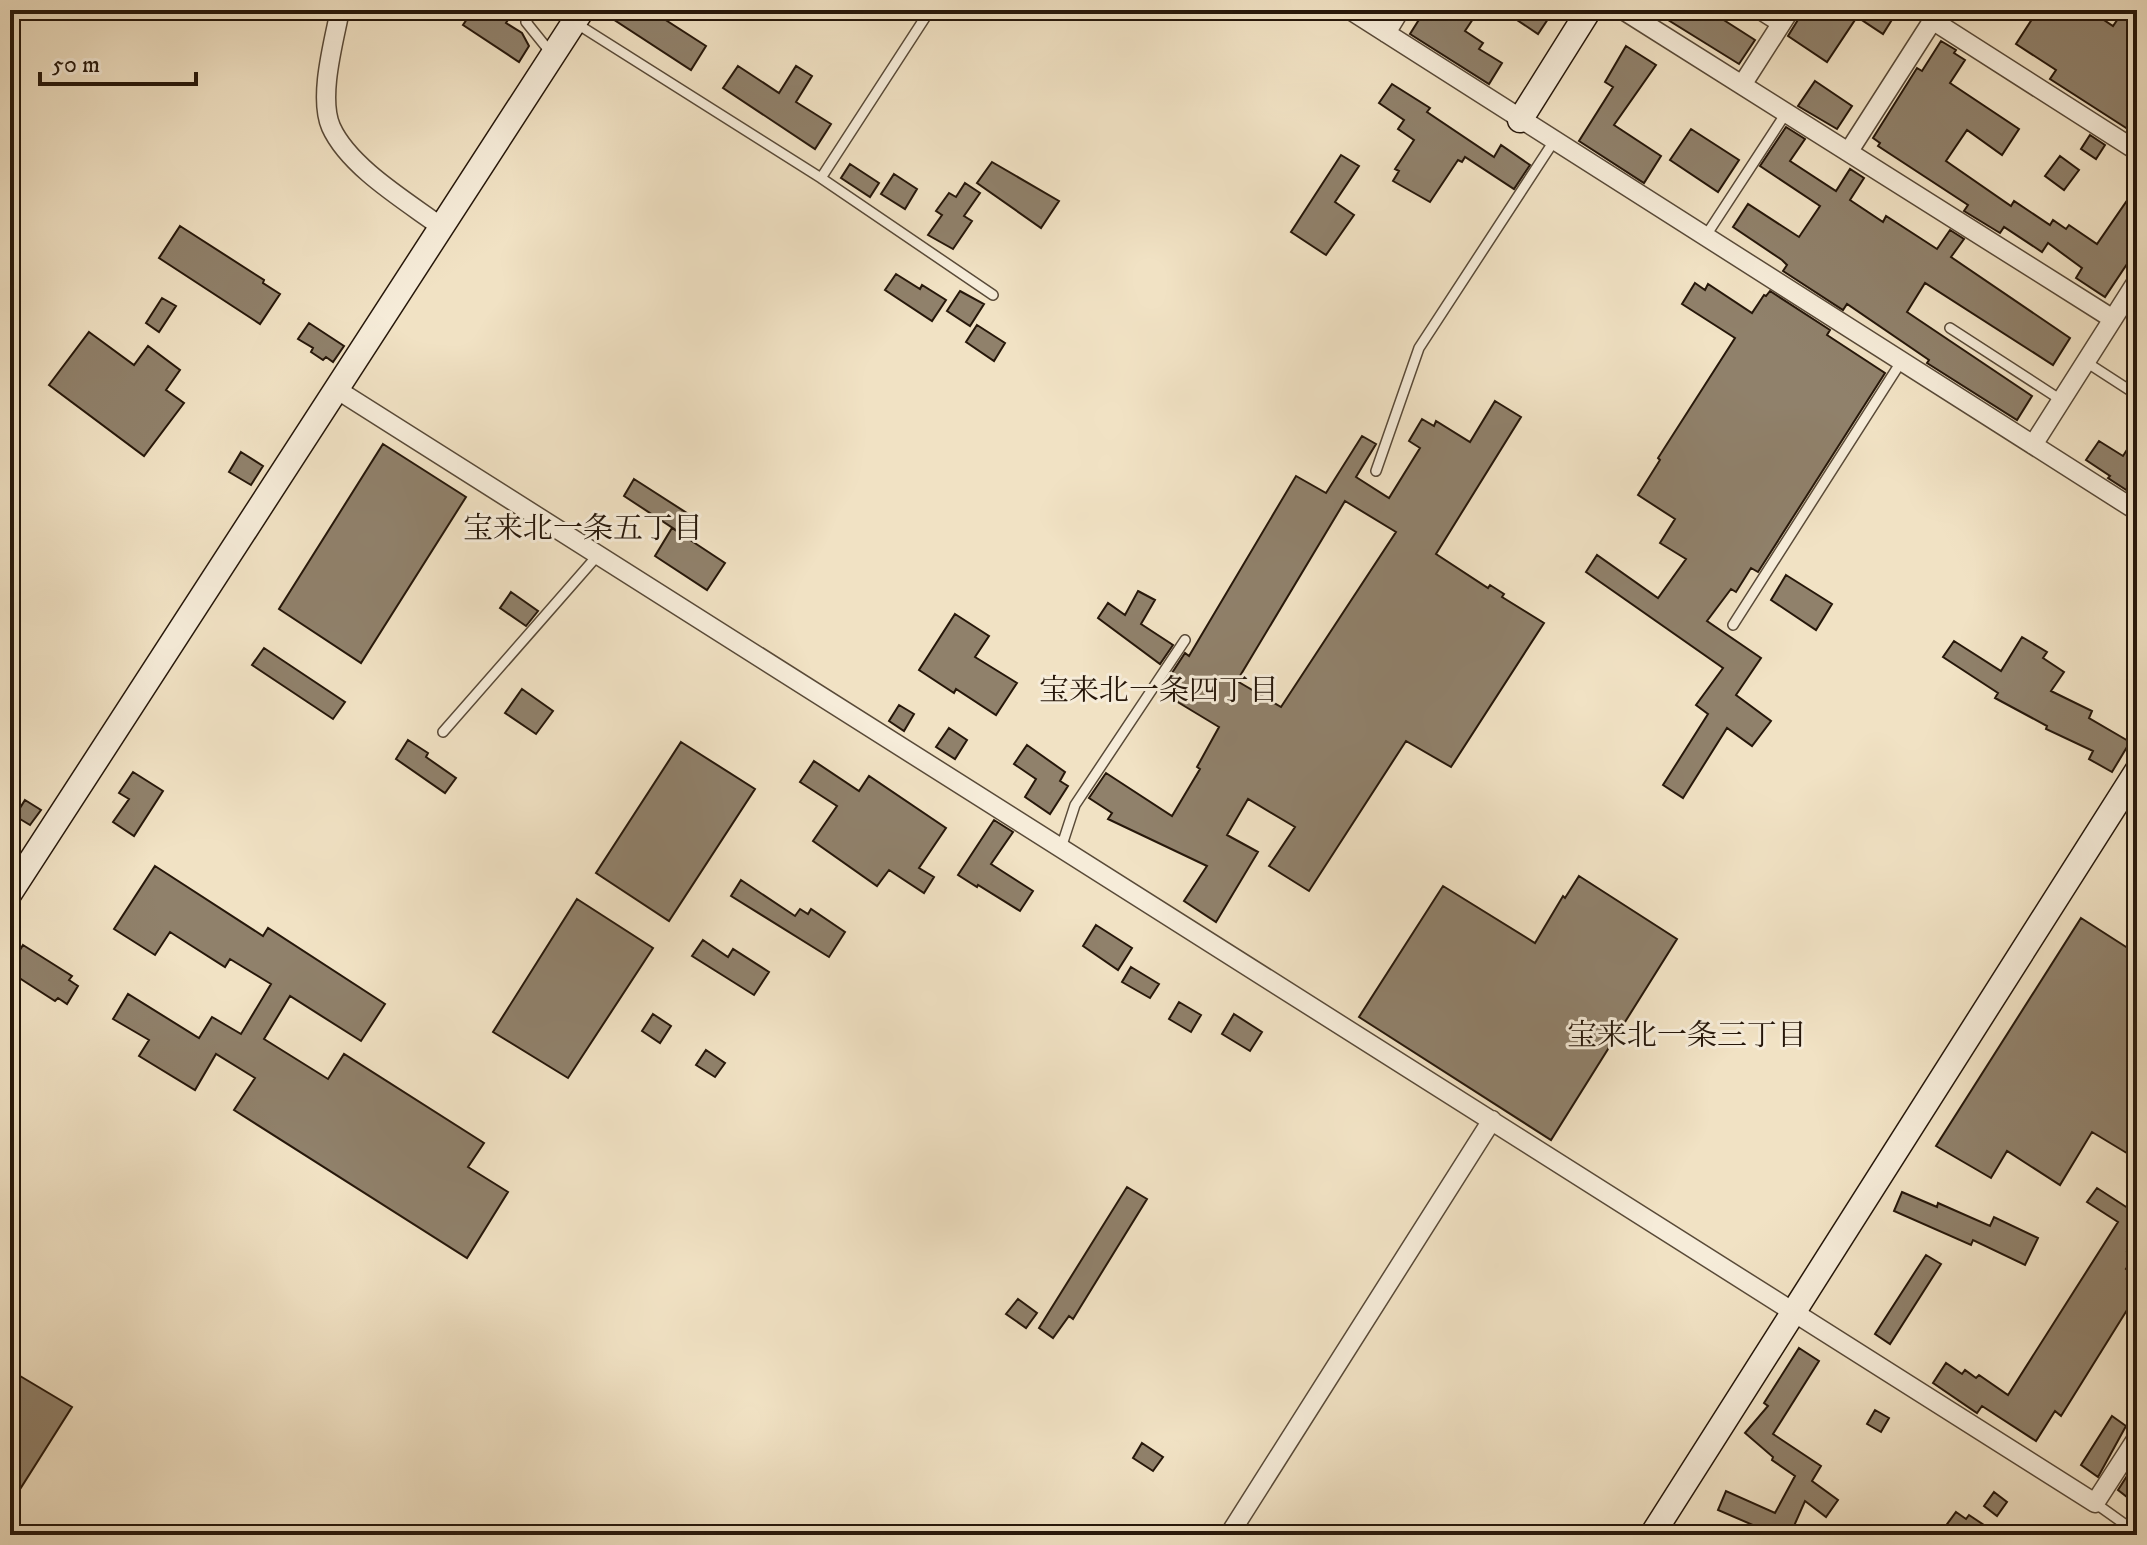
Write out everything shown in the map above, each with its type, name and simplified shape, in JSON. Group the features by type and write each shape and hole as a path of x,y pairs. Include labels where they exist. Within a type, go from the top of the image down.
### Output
{"street":[{"path":"340,10 331,57 327,103 331,126 361,167 440,226"},
{"path":"1350,10 2137,511"},
{"path":"1386,33 1400,10"},
{"path":"1520,120 1589,10"},
{"path":"1623,10 2113,319"},
{"path":"1742,85 1790,10"},
{"path":"1849,151 1936,15 2137,151"},
{"path":"10,893 578,16"},
{"path":"2033,445 2137,281"},
{"path":"336,389 2095,1503 2137,1438"},
{"path":"1652,1535 2137,771"},
{"path":"1229,1535 1492,1120"}],"lane":[{"path":"533,10 526,22 553,55"},
{"path":"821,178 930,10"},
{"path":"1752,10 1779,27"},
{"path":"578,16 993,295"},
{"path":"1705,237 1786,112"},
{"path":"1376,471 1419,348 1554,141"},
{"path":"1950,328 2061,400"},
{"path":"2086,361 2137,395"},
{"path":"1733,625 1901,362"},
{"path":"443,732 598,555"},
{"path":"1061,848 1075,805 1185,640"},
{"path":"2095,1503 2137,1533"}],"building":[{"path":"473,10 514,10 506,23 522,33 529,46 519,62 463,25"},
{"path":"599,10 650,10 706,46 691,70"},
{"path":"1425,10 1479,10 1465,31 1483,43 1479,49 1502,63 1489,84 1410,34"},
{"path":"1502,10 1554,10 1538,34"},
{"path":"1652,10 1708,10 1755,40 1739,64"},
{"path":"1804,10 1898,10 1883,34 1857,17 1827,62 1788,36"},
{"path":"2038,10 2089,10 2113,26 2124,10 2137,10 2137,135 2050,79 2056,70 2016,44"},
{"path":"1941,41 1965,60 1950,83 2019,129 2002,155 1967,130 1946,161 2011,206 2014,201 2050,225 2053,220 2066,229 2069,225 2097,244 2137,186 2137,249 2105,297 2076,278 2082,268 2048,243 2042,252 2004,227 2000,233 1964,211 1968,205 1878,146 1880,143 1873,138 1917,68 1922,71"},
{"path":"1626,46 1656,65 1614,125 1661,156 1644,183 1579,141 1613,87 1605,82"},
{"path":"738,66 779,93 796,66 812,76 796,102 831,124 815,149 723,88"},
{"path":"1815,81 1852,106 1837,129 1798,106"},
{"path":"1392,84 1430,108 1427,112 1494,157 1501,145 1530,165 1514,189 1465,157 1462,162 1458,160 1430,202 1393,181 1399,171 1395,169 1414,140 1398,129 1404,120 1379,103"},
{"path":"1786,127 1805,139 1790,161 1836,191 1850,169 1864,178 1850,200 1883,222 1886,216 1937,249 1950,230 1964,239 1951,257 2070,338 2053,365 1925,283 1907,312 2032,396 2017,420 1927,363 1929,360 1847,304 1843,310 1783,271 1787,265 1782,260 1733,227 1748,204 1799,237 1820,206 1760,166"},
{"path":"1691,129 1739,160 1718,192 1670,160"},
{"path":"2090,135 2105,145 2096,159 2081,149"},
{"path":"1341,155 1359,166 1335,202 1354,215 1326,255 1291,232"},
{"path":"2060,156 2079,170 2064,190 2045,176"},
{"path":"992,162 1059,201 1041,228 977,183"},
{"path":"850,164 879,183 870,197 841,178"},
{"path":"894,174 917,189 905,209 881,194"},
{"path":"965,183 980,193 964,216 972,221 953,249 928,235 942,215 936,211 949,193 956,197"},
{"path":"180,226 264,280 263,283 280,294 260,324 159,258"},
{"path":"896,274 946,300 932,321 885,290"},
{"path":"1695,283 1705,290 1708,284 1752,313 1770,291 1830,330 1827,335 1885,373 1758,572 1751,568 1736,592 1731,589 1707,621 1761,658 1736,695 1771,721 1752,746 1727,728 1683,798 1663,785 1708,714 1696,705 1723,668 1586,572 1597,555 1658,598 1686,559 1660,543 1675,519 1638,495 1660,460 1658,458 1735,338 1682,304"},
{"path":"960,291 984,304 970,326 947,311"},
{"path":"162,298 176,306 159,332 146,323"},
{"path":"309,323 344,346 333,362 326,357 323,360 311,352 313,348 298,339"},
{"path":"977,325 1005,343 994,361 966,342"},
{"path":"89,332 134,365 148,346 180,370 166,390 184,403 144,456 49,385"},
{"path":"1495,401 1521,417 1436,554 1488,588 1490,585 1504,594 1502,597 1544,623 1451,767 1406,741 1309,891 1269,866 1295,827 1248,799 1227,835 1258,852 1216,922 1184,901 1207,866 1108,819 1112,813 1089,798 1106,773 1172,816 1200,769 1197,767 1219,727 1166,695 1177,676 1172,673 1185,653 1189,656 1296,476 1326,493 1362,436 1376,444 1356,477 1389,498 1420,448 1409,441 1422,419 1434,426 1436,421 1470,442","holes":["1345,501 1396,532 1281,707 1237,681"]},
{"path":"2137,434 2137,497 2086,460 2099,441 2123,456"},
{"path":"383,444 466,497 361,663 279,609"},
{"path":"241,452 263,466 251,485 229,472"},
{"path":"634,479 690,515 679,532 624,496"},
{"path":"672,528 725,563 707,590 655,556"},
{"path":"1786,575 1832,604 1816,630 1771,600"},
{"path":"1138,591 1155,600 1141,624 1173,645 1160,664 1098,618 1108,603 1125,615"},
{"path":"511,592 538,611 526,626 500,608"},
{"path":"955,614 989,636 975,657 1017,683 996,715 919,670"},
{"path":"2022,637 2047,652 2043,658 2064,672 2051,691 2092,711 2089,718 2130,742 2112,772 2089,759 2093,751 2046,729 2047,726 1995,698 1998,693 1943,657 1954,641 2001,671"},
{"path":"264,648 345,702 333,719 252,665"},
{"path":"522,689 553,711 536,734 505,713"},
{"path":"899,705 914,714 904,731 889,721"},
{"path":"949,728 967,740 955,759 936,747"},
{"path":"408,740 456,778 445,793 396,759"},
{"path":"681,742 755,789 669,921 596,873"},
{"path":"1027,745 1065,772 1060,781 1068,786 1050,814 1025,797 1036,779 1014,764"},
{"path":"814,761 859,791 869,776 946,828 919,868 934,877 924,893 889,870 877,886 813,841 837,806 800,782"},
{"path":"133,772 163,791 134,836 113,822 129,799 119,793"},
{"path":"25,800 41,810 30,825 15,816"},
{"path":"994,820 1013,832 991,864 1033,891 1020,911 958,875"},
{"path":"155,866 263,936 268,928 385,1004 361,1041 290,996 264,1039 328,1079 344,1054 484,1143 468,1167 508,1192 467,1258 234,1110 255,1078 216,1054 195,1090 139,1056 149,1040 113,1019 128,994 199,1038 212,1017 241,1034 271,984 230,959 225,967 170,932 155,955 114,929"},
{"path":"1579,876 1677,939 1551,1140 1359,1017 1443,886 1535,943"},
{"path":"741,880 795,916 800,909 808,914 811,909 845,932 829,957 731,896"},
{"path":"577,899 653,948 568,1078 493,1032"},
{"path":"2081,918 2137,954 2137,1144 2130,1155 2092,1132 2060,1185 2007,1151 1991,1178 1936,1146"},
{"path":"1096,925 1132,948 1118,970 1083,946"},
{"path":"703,940 728,957 733,949 769,972 754,995 692,956"},
{"path":"23,945 72,976 69,980 78,986 67,1004 58,998 55,1001 10,972 10,966"},
{"path":"1131,967 1159,984 1150,998 1122,982"},
{"path":"1179,1002 1201,1015 1191,1032 1169,1019"},
{"path":"653,1014 671,1026 660,1043 642,1031"},
{"path":"1234,1014 1262,1032 1250,1051 1222,1034"},
{"path":"706,1050 725,1063 715,1077 696,1065"},
{"path":"1127,1187 1147,1199 1073,1319 1069,1316 1053,1338 1039,1328"},
{"path":"2097,1188 2137,1214 2137,1234 2127,1251 2134,1256 2126,1269 2137,1276 2137,1294 2061,1416 2055,1411 2036,1441 1982,1406 1977,1413 1933,1383 1946,1363 1962,1374 1965,1370 1976,1378 1979,1375 2008,1395 2118,1222 2087,1202"},
{"path":"1902,1192 1937,1207 1938,1203 1990,1226 1994,1217 2038,1238 2025,1265 1973,1240 1971,1245 1894,1211"},
{"path":"1926,1255 1941,1264 1890,1344 1875,1334"},
{"path":"1018,1299 1037,1313 1026,1328 1006,1314"},
{"path":"1799,1348 1819,1361 1773,1434 1821,1466 1812,1481 1838,1500 1826,1517 1805,1501 1790,1535 1776,1535 1718,1510 1726,1491 1775,1513 1795,1476 1772,1460 1773,1457 1745,1433 1768,1406 1764,1403"},
{"path":"10,1370 72,1407 10,1505"},
{"path":"1875,1410 1889,1418 1881,1432 1867,1424"},
{"path":"2112,1416 2126,1426 2098,1477 2081,1465"},
{"path":"1142,1443 1163,1457 1153,1471 1133,1458"},
{"path":"2127,1476 2137,1483 2127,1497 2118,1490"},
{"path":"1994,1492 2007,1502 1997,1516 1984,1506"},
{"path":"1956,1512 1966,1519 1969,1515 1999,1535 1939,1535"}],"district":[{"name":"宝来北一条五丁目","path":"583,528"},
{"name":"宝来北一条四丁目","path":"1159,690"},
{"name":"宝来北一条三丁目","path":"1687,1035"}]}
